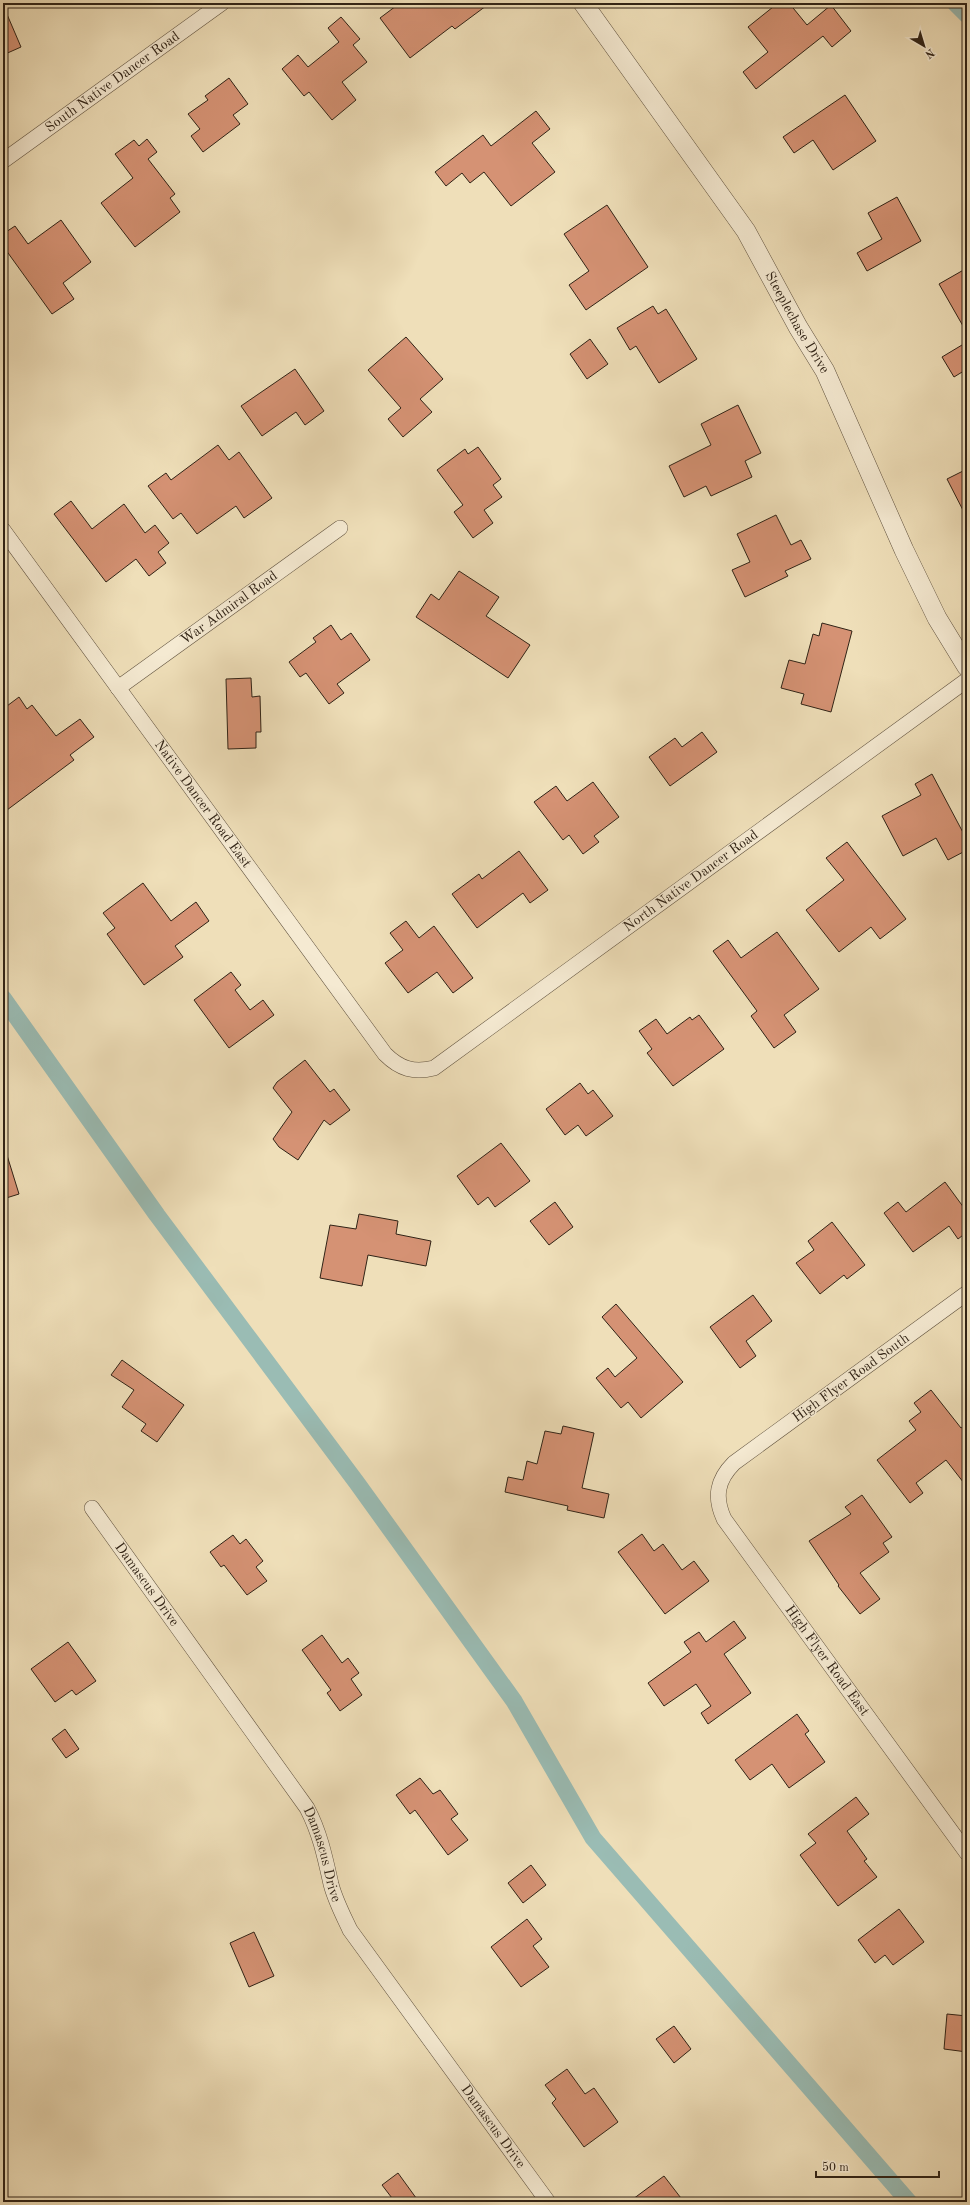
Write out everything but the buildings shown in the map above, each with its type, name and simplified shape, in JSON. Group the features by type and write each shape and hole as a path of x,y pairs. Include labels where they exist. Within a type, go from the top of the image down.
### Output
{"street":[{"name":"South Native Dancer Road","path":"3,161 222,3"},
{"name":"Steeplechase Drive","path":"583,3 746,230 825,372 904,550 937,618 967,667"},
{"name":"War Admiral Road","path":"118,688 340,528"},
{"name":"Native Dancer Road East","path":"3,530 385,1054 394,1063 410,1070"},
{"name":"North Native Dancer Road","path":"410,1070 422,1071 434,1068 967,680"},
{"name":"High Flyer Road South","path":"734,1463 967,1293"},
{"name":"High Flyer Road East","path":"734,1463 725,1472 719,1483 717,1495 719,1508 724,1519 967,1853"},
{"name":"Damascus Drive","path":"92,1508 306,1808 320,1836 333,1890 339,1908 350,1930 548,2202"}],"waterway":[{"path":"955,3 967,15"},
{"path":"3,998 157,1215 357,1483 514,1701 593,1838 909,2202"}]}
